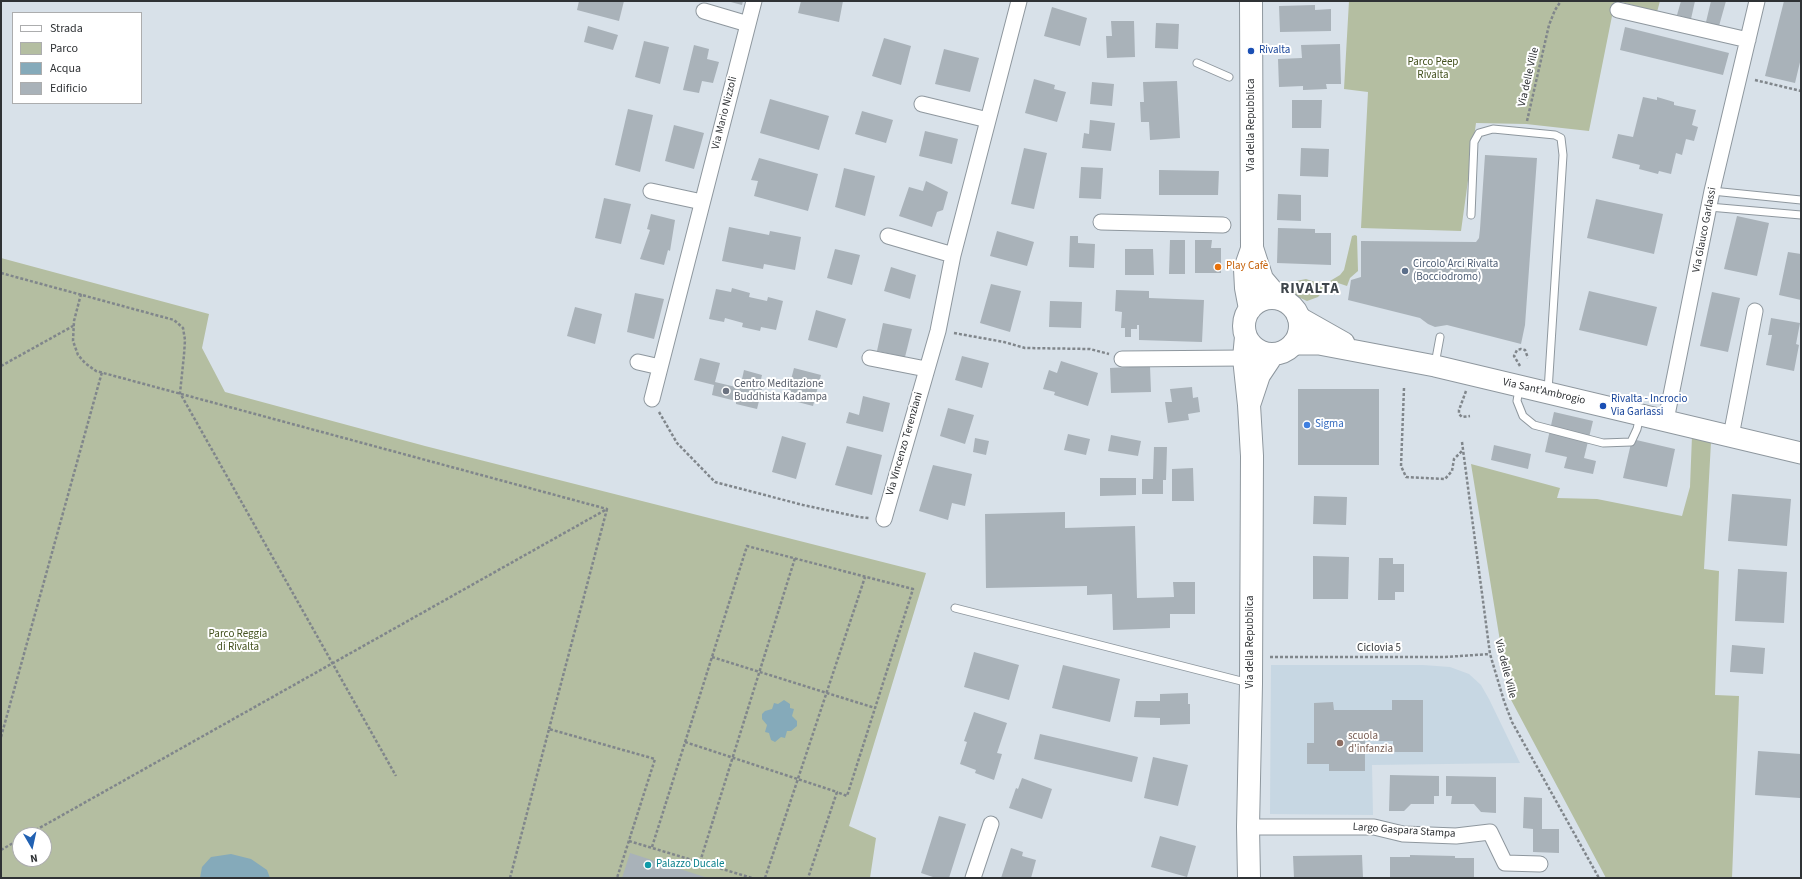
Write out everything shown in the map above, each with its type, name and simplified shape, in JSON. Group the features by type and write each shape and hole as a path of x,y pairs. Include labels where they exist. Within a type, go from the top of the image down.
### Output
{"main road":[{"name":"Via della Repubblica","path":"1251,1 1252,248 1262,279 1279,299 1291,305 1298,317"},
{"name":"Via della Repubblica","path":"1249,878 1248,827 1251,684 1252,456 1244,322 1250,309 1246,288 1245,269 1252,248"},
{"path":"1250,309 1263,300 1279,299"},
{"name":"Via Sant'Ambrogio","path":"1298,317 1357,350"},
{"path":"1245,347 1251,344 1257,349 1273,354 1280,352 1293,344 1298,336 1300,326 1298,317"},
{"name":"Via Sant'Ambrogio","path":"1293,344 1319,344 1435,366 1521,378 1548,393 1801,453"},
{"name":"Via della Repubblica","path":"1249,405 1260,375 1273,354"}],"street":[{"name":"Via Mario Nizzoli","path":"652,399 754,1"},
{"name":"Via Vincenzo Terenziani","path":"884,519 938,331 953,255 1019,1"},
{"name":"Via Glauco Garlassi","path":"1666,420 1712,191 1757,1"},
{"path":"1618,10 1748,40"},
{"path":"704,11 748,24"},
{"path":"922,104 988,120"},
{"path":"651,191 702,202"},
{"path":"1101,222 1223,225"},
{"path":"888,236 953,255"},
{"path":"1731,436 1755,311"},
{"path":"1122,359 1245,347"},
{"path":"870,358 926,369"},
{"path":"638,362 660,367"},
{"path":"973,878 991,824"},
{"name":"Largo Gaspara Stampa","path":"1248,827 1374,827 1403,834 1456,836 1490,832 1505,863 1540,864"}],"lane":[{"path":"1197,63 1229,77"},
{"path":"1471,215 1474,142 1479,133 1493,129 1555,135 1561,138 1562,163 1548,393"},
{"path":"1712,191 1801,200"},
{"path":"1709,207 1801,214"},
{"path":"1435,366 1440,337"},
{"path":"1521,378 1517,401 1523,416 1534,424 1603,443 1630,442 1637,429 1640,415"},
{"path":"955,608 1251,684"}],"path":[{"name":"Via delle Ville","path":"1533,125 1526,124 1549,25 1555,10 1562,1"},
{"path":"1740,77 1801,90"},
{"path":"1,273 174,320 183,328 185,340 180,393 396,776"},
{"path":"81,294 74,325 74,341 78,355 85,364 96,371 607,509"},
{"path":"1,366 74,325"},
{"path":"938,331 1004,342 1025,348 1090,349 1122,359"},
{"path":"1521,378 1514,354 1517,350 1523,349 1528,358"},
{"path":"1,737 102,372"},
{"path":"1404,388 1401,466 1406,477 1445,479 1452,471 1454,459 1463,451"},
{"path":"1466,390 1459,414 1462,417 1470,416"},
{"path":"652,399 677,443 715,482 859,517 884,519"},
{"name":"Via delle Ville","path":"1462,442 1490,654 1504,701 1512,722 1599,878"},
{"path":"41,827 607,509"},
{"path":"510,878 607,509"},
{"path":"652,847 747,546 913,589 848,796 686,742"},
{"path":"700,862 795,558"},
{"path":"765,878 865,577"},
{"name":"Ciclovia 5","path":"1267,657 1444,657 1490,654"},
{"path":"712,657 875,708"},
{"path":"549,729 655,759 617,878"},
{"path":"808,878 837,792"},
{"path":"629,841 752,878"},
{"path":"1,850 12,844"}],"shaded area":[{"path":"1271,665 1423,665 1450,667 1469,674 1481,685 1520,763 1372,765 1373,815 1270,814"}],"green space":[{"name":"Parco Peep Rivalta","path":"1349,1 1615,1 1589,131 1526,124 1476,123 1461,231 1361,228 1368,92 1344,89"},
{"path":"1618,1 1660,1 1657,12"},
{"path":"1352,236 1357,236 1358,271 1350,278 1347,286 1335,282 1325,289 1318,297 1307,301 1296,296 1291,288 1296,281 1306,279 1315,282 1330,281 1340,275 1344,270"},
{"name":"Parco Reggia di Rivalta","path":"1,258 209,314 202,348 225,392 425,446 926,573 849,826 876,838 870,878 1,878"},
{"path":"1692,436 1711,442 1704,569 1719,571 1715,695 1739,696 1732,878 1606,878 1509,696 1471,464 1560,488 1557,498 1597,499 1682,516 1690,487"}],"water":[{"path":"784,700 790,704 790,708 794,709 792,716 797,721 797,726 791,731 787,731 785,738 781,737 775,742 771,740 769,733 765,732 767,725 762,719 762,714 765,711 772,709 774,703 778,704"},
{"path":"231,854 251,859 267,870 270,878 200,878 202,867 211,857"}],"building":[{"path":"579,1 624,1 619,21 577,10"},
{"path":"727,1 743,1 742,5"},
{"path":"801,1 843,1 839,22 798,13"},
{"path":"1681,1 1695,1 1691,19 1677,15"},
{"path":"1711,1 1726,1 1719,26 1706,22"},
{"path":"1784,1 1801,1 1801,58 1795,83 1765,76"},
{"path":"1315,5 1315,10 1331,9 1331,31 1280,32 1279,6"},
{"path":"1052,7 1087,18 1080,46 1044,36"},
{"path":"1111,21 1134,21 1135,57 1107,58 1106,36 1112,36"},
{"path":"1156,23 1179,24 1178,49 1155,48"},
{"path":"588,26 618,35 613,50 584,42"},
{"path":"1625,27 1729,53 1723,75 1620,50"},
{"path":"884,38 911,46 901,85 872,76"},
{"path":"644,41 669,47 660,84 635,77"},
{"path":"1340,44 1341,84 1326,84 1327,89 1303,90 1303,86 1279,87 1278,59 1302,58 1301,45"},
{"path":"694,45 709,49 707,59 719,62 713,83 702,81 699,93 683,90"},
{"path":"944,49 979,58 970,92 935,84"},
{"path":"1034,79 1055,85 1054,89 1066,92 1057,122 1025,113"},
{"path":"1177,81 1180,138 1150,140 1149,122 1141,122 1140,102 1144,102 1143,82"},
{"path":"1092,82 1114,84 1112,106 1090,104"},
{"path":"1643,97 1657,100 1657,97 1674,102 1674,105 1696,110 1692,125 1698,127 1694,141 1686,139 1682,155 1676,153 1671,174 1659,171 1658,174 1639,169 1640,165 1612,158 1618,134 1633,137"},
{"path":"770,99 829,116 819,150 760,133"},
{"path":"1292,100 1322,100 1321,128 1292,128"},
{"path":"628,109 653,115 640,172 615,165"},
{"path":"862,111 893,120 886,143 855,134"},
{"path":"1090,120 1115,123 1111,151 1082,148 1084,133 1089,134"},
{"path":"674,125 704,133 694,169 665,161"},
{"path":"925,131 958,139 952,164 919,156"},
{"path":"1024,148 1047,153 1034,209 1011,204"},
{"path":"1301,148 1329,149 1328,177 1300,176"},
{"path":"1485,155 1537,158 1525,325 1521,344 1447,325 1435,327 1420,318 1348,300 1351,280 1361,277 1361,241 1476,242 1479,238 1480,229"},
{"path":"759,158 818,174 808,211 754,196 758,181 751,180"},
{"path":"1081,167 1103,168 1101,199 1079,198"},
{"path":"844,168 875,176 865,216 835,207"},
{"path":"1159,170 1219,171 1218,195 1159,195"},
{"path":"926,181 948,192 943,210 937,212 932,227 899,216 909,187 923,191"},
{"path":"1278,194 1301,195 1301,221 1277,220"},
{"path":"604,198 631,204 621,244 595,238"},
{"path":"1596,199 1663,214 1654,254 1587,238"},
{"path":"651,214 675,220 670,251 668,250 664,265 640,259 650,230 647,229"},
{"path":"1737,216 1769,223 1757,276 1724,269"},
{"path":"729,227 769,235 770,231 801,237 795,270 764,264 763,269 722,261"},
{"path":"1278,228 1315,229 1315,233 1331,233 1331,265 1277,263"},
{"path":"997,231 1034,242 1027,266 990,256"},
{"path":"1070,236 1078,236 1078,243 1095,244 1094,268 1069,267"},
{"path":"1170,240 1185,240 1185,274 1169,274"},
{"path":"1195,240 1212,240 1211,248 1221,248 1221,273 1195,273"},
{"path":"835,249 860,255 852,285 827,278"},
{"path":"1125,249 1153,249 1154,275 1125,275"},
{"path":"1788,252 1801,254 1801,300 1779,295"},
{"path":"891,267 916,275 910,299 884,291"},
{"path":"991,284 1021,291 1010,332 980,323"},
{"path":"732,288 750,293 749,297 767,301 768,297 783,301 776,330 761,327 760,331 742,327 743,323 725,318 724,322 709,319 716,289 731,292"},
{"path":"1116,290 1149,291 1149,298 1204,300 1202,342 1139,340 1139,325 1137,325 1137,329 1131,329 1131,337 1125,337 1125,328 1121,328 1122,312 1115,311"},
{"path":"1589,291 1657,307 1647,346 1579,330"},
{"path":"1712,292 1740,298 1728,352 1700,346"},
{"path":"635,293 664,299 654,339 627,332"},
{"path":"1050,301 1082,302 1081,328 1049,327"},
{"path":"575,307 602,314 595,344 567,336"},
{"path":"816,310 846,319 837,348 808,340"},
{"path":"1771,318 1800,323 1796,344 1799,345 1794,371 1766,365 1772,335 1768,335"},
{"path":"883,323 912,329 905,357 877,351"},
{"path":"962,356 989,363 982,388 955,380"},
{"path":"700,358 720,363 715,382 740,388 744,370 762,375 759,388 762,389 757,409 736,404 736,401 712,395 714,385 694,380"},
{"path":"1061,361 1098,373 1088,406 1054,395 1055,392 1043,389 1049,370 1057,373"},
{"path":"1150,366 1151,392 1111,393 1110,368"},
{"path":"794,368 821,375 813,406 786,399"},
{"path":"1192,387 1193,398 1198,397 1200,412 1188,414 1189,420 1168,423 1165,402 1172,402 1170,389"},
{"path":"1298,389 1379,389 1379,465 1298,465"},
{"path":"863,396 890,403 883,432 846,423 849,412 859,415"},
{"path":"948,408 974,415 965,444 940,436"},
{"path":"1554,412 1593,421 1584,458 1596,461 1593,474 1564,468 1567,457 1545,452"},
{"path":"1068,434 1090,439 1086,455 1064,450"},
{"path":"1111,435 1141,441 1138,456 1108,451"},
{"path":"782,436 806,443 796,479 772,472"},
{"path":"975,438 989,441 986,455 973,452"},
{"path":"1632,439 1675,449 1667,487 1623,478"},
{"path":"1494,445 1531,454 1528,469 1491,460"},
{"path":"847,446 882,455 872,495 835,485"},
{"path":"1154,447 1167,447 1166,480 1163,480 1163,494 1142,494 1142,479 1153,479"},
{"path":"933,465 972,474 965,506 952,503 948,520 919,511"},
{"path":"1193,468 1194,501 1172,501 1172,469"},
{"path":"1100,478 1136,478 1136,495 1100,496"},
{"path":"1732,494 1791,499 1787,546 1728,541"},
{"path":"1314,496 1347,497 1346,525 1313,524"},
{"path":"1065,512 1065,528 1135,526 1137,598 1174,597 1173,582 1195,582 1195,614 1170,614 1170,628 1113,630 1112,594 1087,595 1087,586 986,588 985,514"},
{"path":"1313,556 1349,557 1348,599 1313,599"},
{"path":"1379,558 1393,558 1393,564 1404,564 1404,592 1395,592 1395,600 1378,600"},
{"path":"1738,569 1787,572 1784,623 1735,621"},
{"path":"1732,645 1765,648 1763,674 1730,672"},
{"path":"974,652 1019,665 1009,700 964,687"},
{"path":"1063,665 1120,679 1110,722 1052,708"},
{"path":"1188,693 1188,704 1190,704 1190,724 1160,725 1160,718 1134,717 1136,701 1160,701 1160,694"},
{"path":"1392,700 1423,700 1423,752 1393,752 1393,741 1365,741 1365,771 1329,771 1329,764 1307,764 1307,743 1314,743 1314,703 1333,702 1334,710 1392,710"},
{"path":"974,712 1007,723 997,753 1002,754 994,780 975,773 976,770 960,764 967,742 964,741"},
{"path":"1040,734 1138,757 1132,782 1034,759"},
{"path":"1758,751 1801,754 1800,798 1755,795"},
{"path":"1153,757 1188,765 1178,806 1144,798"},
{"path":"1390,775 1439,776 1439,796 1434,796 1434,804 1411,804 1404,811 1389,811"},
{"path":"1446,776 1496,777 1496,813 1481,812 1474,804 1451,804 1452,796 1446,796"},
{"path":"1022,778 1052,789 1042,819 1009,808 1016,788 1018,789"},
{"path":"1524,797 1542,798 1542,829 1559,829 1559,853 1533,852 1533,829 1523,828"},
{"path":"939,816 966,824 949,878 936,878 921,873"},
{"path":"1160,836 1196,846 1187,877 1151,867"},
{"path":"1011,848 1023,852 1022,856 1036,860 1031,878 1001,878"},
{"name":"Palazzo Ducale","path":"630,853 708,878 622,878"},
{"path":"1362,855 1363,878 1294,878 1293,856"},
{"path":"1410,855 1474,858 1474,878 1390,878 1390,857 1410,857"}],"place":[{"name":"Rivalta","path":"1251,51"},
{"name":"Play Cafè","path":"1218,267"},
{"name":"Circolo Arci Rivalta (Bocciodromo)","path":"1405,271"},
{"name":"Centro Meditazione Buddhista Kadampa","path":"726,391"},
{"name":"Rivalta - Incrocio Via Garlassi","path":"1603,406"},
{"name":"Sigma","path":"1307,425"},
{"name":"scuola d'infanzia","path":"1340,743"},
{"name":"Palazzo Ducale","path":"648,865"}],"district":[{"name":"RIVALTA","path":"1310,290"}]}
